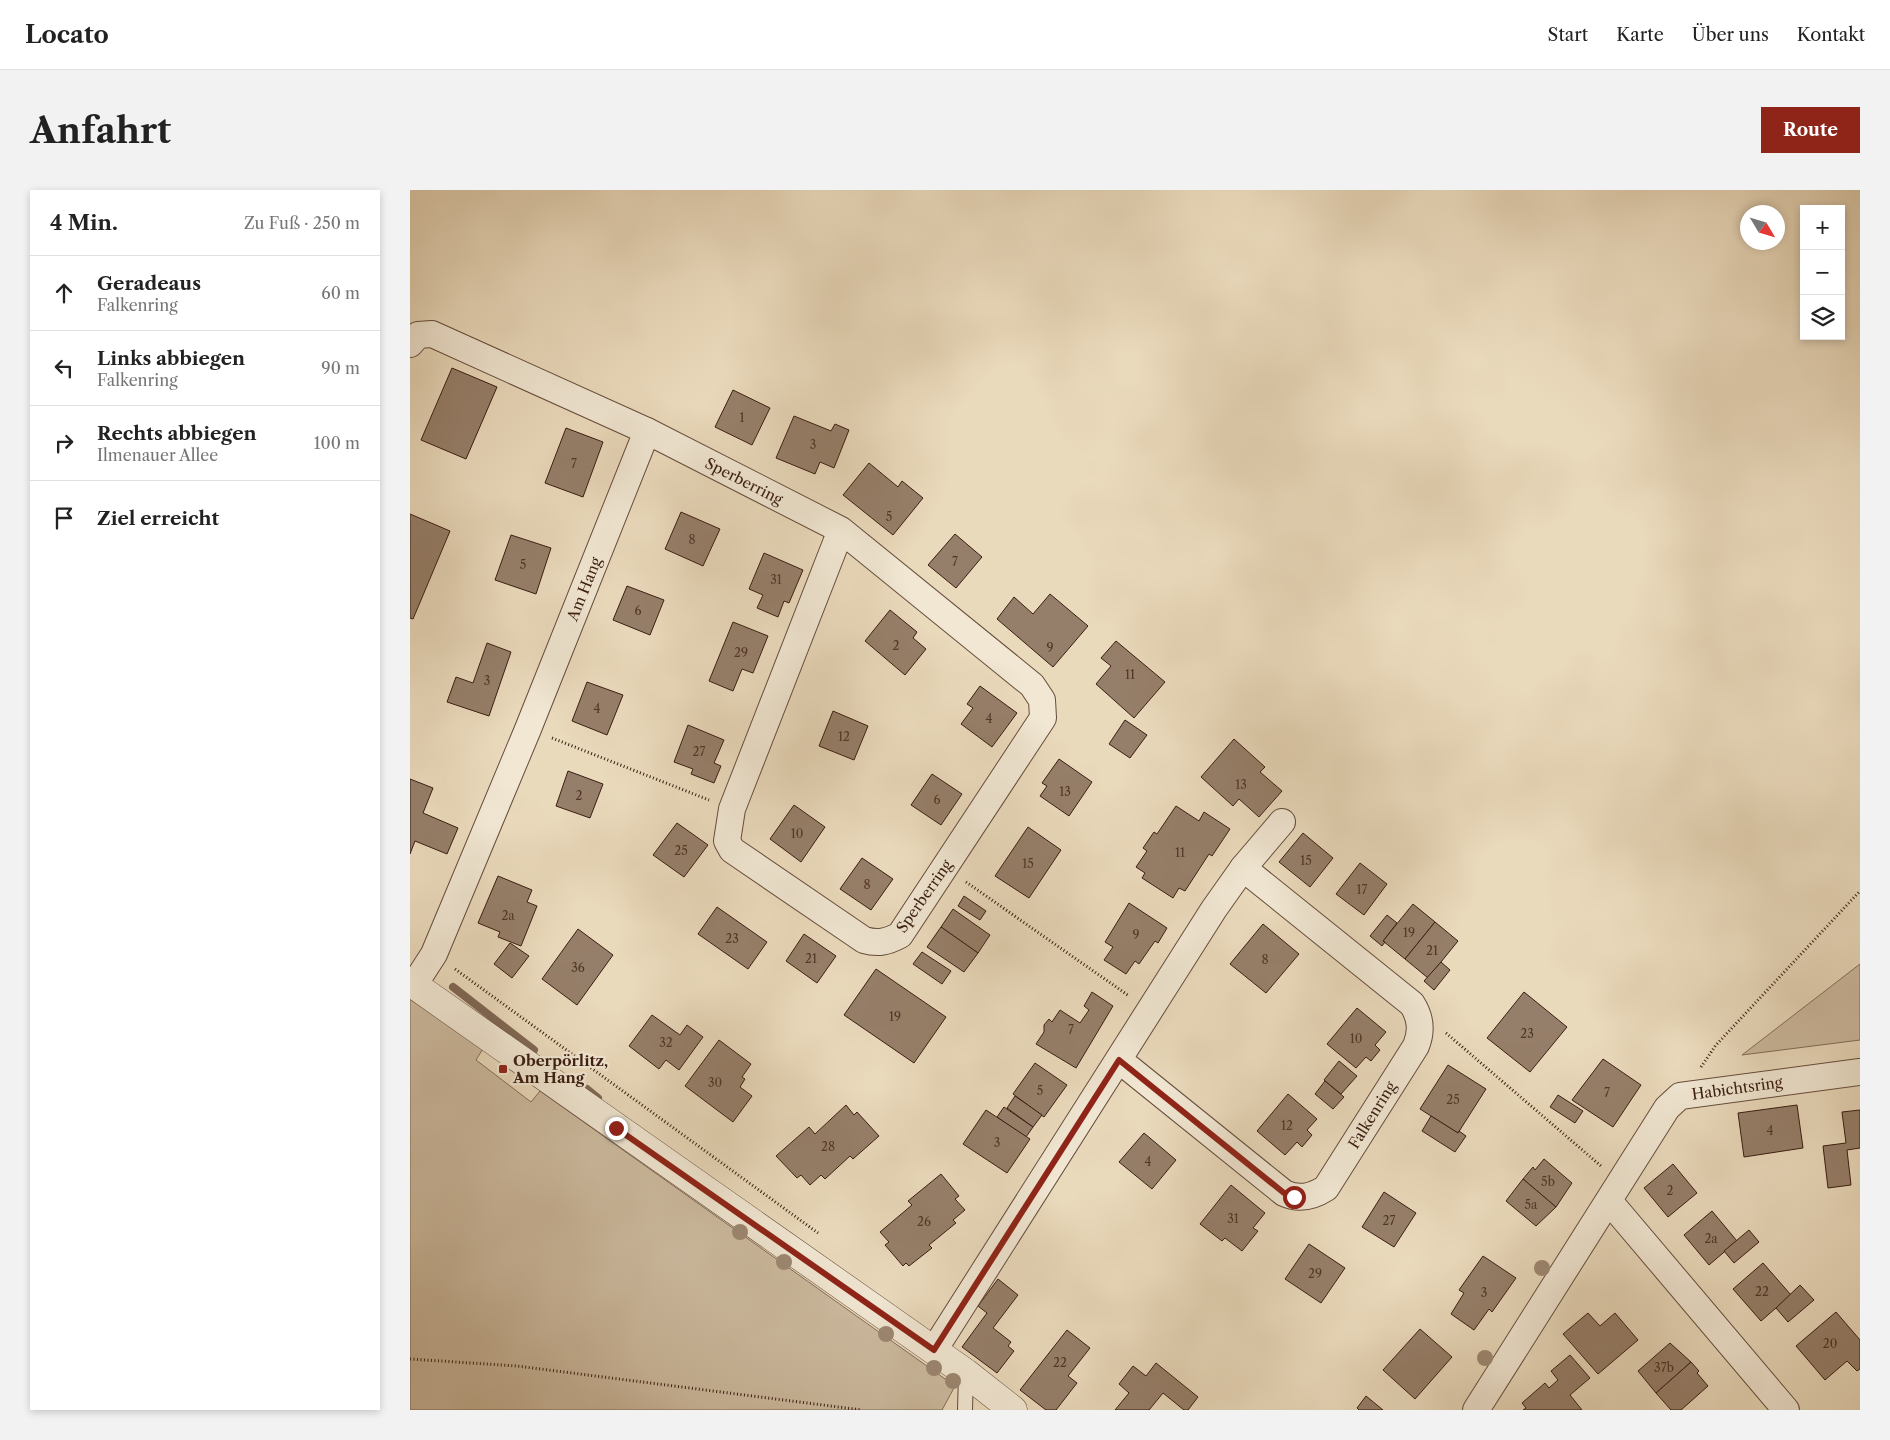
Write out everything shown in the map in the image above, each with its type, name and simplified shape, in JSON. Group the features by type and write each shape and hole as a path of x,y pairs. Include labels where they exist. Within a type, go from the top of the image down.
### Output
{"street":[{"path":"410,344 418,335 432,334 647,432"},
{"name":"Sperberring","path":"647,432 841,530 1032,685 1042,700 1042,718 900,935 888,941 875,943 864,940 732,850 727,841 732,809 841,530"},
{"name":"Am Hang","path":"412,984 434,954 528,728 647,432"},
{"path":"934,1350 1214,909 1243,868 1282,822"},
{"name":"Falkenring","path":"1119,1060 1284,1193 1294,1197 1303,1197 1317,1194 1326,1188 1416,1046 1420,1035 1420,1022 1412,1004 1243,868"},
{"path":"412,984 743,1218 934,1350 1013,1410"},
{"name":"Habichtsring","path":"1476,1410 1667,1108 1680,1096 1860,1072"},
{"path":"1615,1192 1786,1410"}],"lane":[{"path":"965,1410 966,1373"}],"path":[{"path":"528,728 732,809"},
{"path":"945,866 1150,1011"},
{"path":"1680,1096 1716,1045 1860,891"},
{"path":"434,954 819,1234"},
{"path":"1443,1031 1615,1192"},
{"path":"410,1359 517,1366 862,1410"}],"shaded area":[{"path":"1860,964 1860,1040 1742,1055"},
{"path":"410,998 484,1047 476,1060 531,1102 540,1091 955,1386 942,1410 410,1410"}],"building":[{"path":"452,368 497,387 466,459 421,440"},
{"path":"733,390 770,408 752,445 715,427"},
{"path":"794,416 831,431 835,424 849,430 834,468 820,462 815,474 776,458"},
{"path":"566,428 603,442 583,497 545,483"},
{"path":"869,463 898,487 902,481 923,498 893,535 843,495"},
{"path":"681,512 720,529 703,566 665,549"},
{"path":"410,514 450,531 413,619 410,618"},
{"path":"955,534 982,557 956,588 928,565"},
{"path":"511,535 551,548 536,594 495,580"},
{"path":"764,553 803,570 789,603 784,601 778,617 757,608 763,595 749,589"},
{"path":"627,586 664,600 650,635 613,620"},
{"path":"1050,594 1088,626 1053,667 997,619 1014,597 1033,614"},
{"path":"890,610 917,632 913,638 926,649 905,675 865,641"},
{"path":"733,622 768,636 753,673 742,669 733,691 709,681"},
{"path":"1116,641 1165,682 1134,718 1096,684 1111,666 1101,658"},
{"path":"487,643 511,652 489,716 447,702 456,677 473,683"},
{"path":"587,682 623,695 607,735 572,721"},
{"path":"980,686 1017,713 992,747 961,724 973,708 967,704"},
{"path":"833,711 868,726 854,760 819,746"},
{"path":"1125,720 1147,735 1130,758 1109,744"},
{"path":"688,725 724,740 714,763 721,766 714,783 691,774 693,769 674,762"},
{"path":"1234,739 1265,767 1260,772 1282,791 1259,817 1239,799 1233,806 1201,777"},
{"path":"1059,759 1092,782 1069,816 1040,796 1047,786 1042,783"},
{"path":"568,771 603,784 590,818 556,806"},
{"path":"932,774 962,794 941,825 911,805"},
{"path":"410,779 433,788 423,813 458,828 447,854 415,841 410,854"},
{"path":"794,805 825,827 801,862 770,839"},
{"path":"1176,806 1199,821 1204,812 1230,829 1212,856 1209,854 1185,891 1179,888 1173,898 1142,878 1145,873 1136,867 1147,851 1143,848 1154,832 1157,834"},
{"path":"677,823 708,845 684,877 653,855"},
{"path":"1028,827 1061,850 1029,898 995,876"},
{"path":"1303,833 1333,858 1310,887 1279,862"},
{"path":"862,858 893,879 871,910 840,889"},
{"path":"1360,863 1387,884 1364,915 1336,894"},
{"path":"498,876 532,890 527,902 537,906 521,946 498,937 500,932 478,923"},
{"path":"964,896 986,911 980,920 958,906"},
{"path":"1129,903 1167,928 1158,943 1155,941 1139,964 1135,961 1126,974 1104,960 1113,947 1105,942"},
{"path":"1413,904 1435,922 1405,959 1383,941"},
{"path":"717,907 767,942 748,969 698,934"},
{"path":"953,909 990,935 978,953 941,927"},
{"path":"1387,915 1397,923 1383,941 1385,942 1382,946 1370,936"},
{"path":"1435,922 1458,941 1428,978 1405,959"},
{"path":"1263,924 1299,954 1266,993 1230,964"},
{"path":"941,927 978,953 964,972 927,947"},
{"path":"578,929 613,955 577,1005 542,979"},
{"path":"804,934 836,956 817,983 786,961"},
{"path":"510,943 529,956 512,978 494,964"},
{"path":"922,952 951,971 942,984 913,964"},
{"path":"1441,962 1450,970 1434,990 1424,981"},
{"path":"876,969 946,1017 914,1063 844,1015"},
{"path":"1092,992 1113,1006 1076,1068 1036,1044 1044,1032 1044,1025 1049,1019 1052,1022 1060,1010 1080,1023 1089,1010 1084,1006"},
{"path":"1524,992 1567,1027 1530,1072 1487,1038"},
{"path":"1357,1008 1386,1032 1375,1045 1380,1050 1371,1061 1366,1057 1356,1068 1327,1044"},
{"path":"652,1015 680,1035 687,1025 703,1037 679,1070 666,1060 659,1069 629,1046"},
{"path":"719,1040 751,1064 742,1077 745,1079 740,1087 752,1096 733,1122 685,1086"},
{"path":"1603,1059 1641,1085 1613,1127 1572,1100"},
{"path":"1339,1061 1357,1076 1341,1094 1324,1080"},
{"path":"1035,1063 1067,1085 1044,1117 1013,1094"},
{"path":"1448,1065 1486,1089 1458,1133 1420,1109"},
{"path":"1325,1081 1344,1097 1333,1109 1315,1094"},
{"path":"1288,1094 1317,1119 1307,1130 1312,1135 1302,1147 1297,1142 1285,1155 1257,1131"},
{"path":"1558,1095 1583,1111 1575,1123 1550,1107"},
{"path":"1015,1096 1042,1115 1033,1127 1007,1108"},
{"path":"846,1105 854,1115 857,1112 879,1136 853,1159 850,1156 825,1179 821,1175 810,1185 801,1175 797,1178 776,1156 809,1127 815,1134"},
{"path":"1797,1105 1803,1148 1744,1157 1738,1113"},
{"path":"1004,1107 1033,1127 1026,1137 997,1117"},
{"path":"986,1110 1030,1139 1007,1173 963,1144"},
{"path":"1860,1110 1860,1148 1847,1150 1851,1185 1828,1188 1823,1146 1846,1143 1842,1112"},
{"path":"1431,1116 1466,1136 1455,1152 1422,1131"},
{"path":"1144,1133 1176,1160 1152,1189 1119,1162"},
{"path":"1544,1159 1572,1183 1556,1207 1523,1179 1533,1167 1535,1170"},
{"path":"1673,1164 1697,1193 1668,1217 1644,1188"},
{"path":"941,1174 959,1196 955,1199 965,1210 953,1220 956,1223 929,1245 932,1248 909,1266 906,1263 903,1266 885,1245 889,1242 880,1232 912,1205 908,1201"},
{"path":"1523,1179 1556,1207 1536,1226 1506,1201"},
{"path":"1231,1185 1265,1213 1253,1228 1258,1231 1242,1251 1225,1238 1222,1241 1200,1224"},
{"path":"1384,1192 1416,1213 1394,1247 1362,1227"},
{"path":"1712,1211 1737,1241 1709,1265 1684,1235"},
{"path":"1749,1230 1759,1242 1734,1263 1724,1251"},
{"path":"1309,1244 1345,1268 1321,1303 1285,1279"},
{"path":"1483,1256 1516,1278 1492,1312 1489,1309 1474,1330 1451,1314 1464,1293 1459,1290"},
{"path":"1763,1263 1791,1295 1761,1321 1733,1289"},
{"path":"998,1279 1018,1295 993,1328 1011,1342 1008,1346 1014,1351 997,1373 962,1347 987,1313 978,1306"},
{"path":"1800,1285 1814,1300 1788,1322 1776,1308"},
{"path":"1836,1312 1860,1340 1860,1369 1857,1371 1847,1361 1825,1380 1796,1346"},
{"path":"1588,1313 1600,1326 1615,1313 1638,1340 1598,1374 1563,1334"},
{"path":"1420,1329 1452,1357 1415,1399 1383,1370"},
{"path":"1067,1330 1090,1348 1068,1376 1077,1383 1056,1410 1046,1410 1020,1390"},
{"path":"1670,1343 1691,1362 1656,1393 1638,1371"},
{"path":"1570,1355 1590,1378 1570,1395 1582,1410 1523,1410 1526,1408 1522,1403 1545,1383 1549,1388 1558,1380 1551,1371"},
{"path":"1691,1362 1708,1386 1681,1410 1671,1410 1656,1393"},
{"path":"1156,1363 1198,1397 1188,1410 1184,1410 1163,1393 1149,1410 1115,1410 1129,1393 1119,1384 1133,1366 1146,1376"},
{"path":"1366,1396 1383,1410 1359,1410 1357,1408"}],"waterway":[{"path":"453,987 534,1050"},
{"path":"587,1089 598,1098"}],"place":[{"name":"Oberpörlitz, Am Hang","path":"503,1069"}],"route":[{"path":"616,1128 934,1350 1119,1060 1284,1193 1294,1197"}]}
